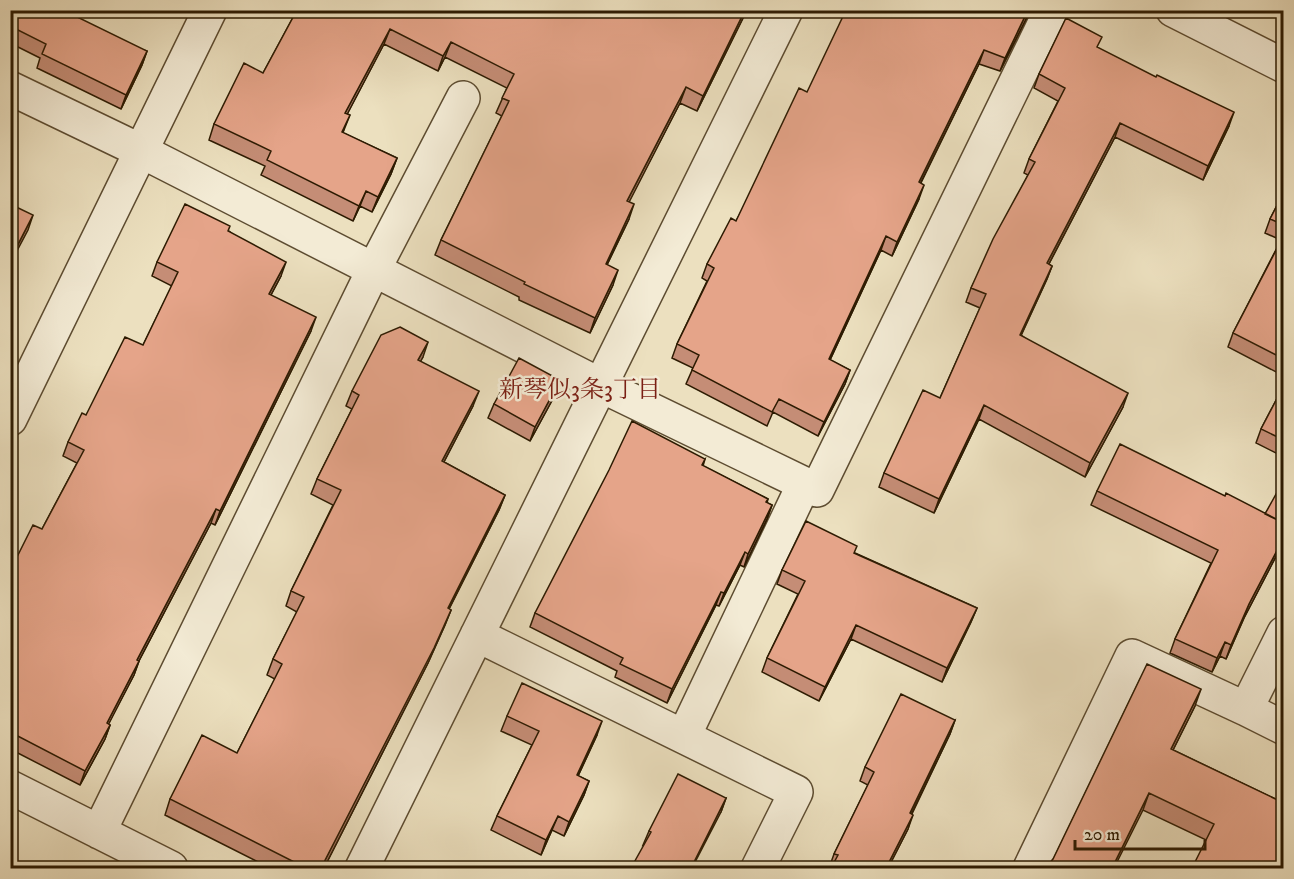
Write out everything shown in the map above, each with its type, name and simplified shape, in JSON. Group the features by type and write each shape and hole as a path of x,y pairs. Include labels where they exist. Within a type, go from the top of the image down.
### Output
{"street":[{"path":"10,419 210,10"},
{"path":"362,868 786,10"},
{"path":"10,88 602,386 817,490 1052,10"},
{"path":"1173,10 1284,66"},
{"path":"99,832 373,271 463,98"},
{"path":"684,736 804,484"},
{"path":"1246,710 1284,633"},
{"path":"477,635 796,792 758,868"},
{"path":"1030,868 1132,656 1284,728"},
{"path":"10,787 171,868"}],"building":[{"path":"10,10 63,10 147,51 126,95 42,54 46,44 10,26"},
{"path":"297,10 745,10 703,96 686,87 627,201 634,204 606,264 618,270 595,318 441,240 509,101 502,98 514,74 451,42 443,56 390,29 345,113 350,115 342,132 397,158 378,197 366,191 359,206 267,160 271,151 214,124 244,63 263,73"},
{"path":"846,10 1028,10 1005,58 984,50 919,182 924,185 897,242 886,236 829,359 850,370 824,422 779,399 772,412 692,370 699,355 677,344 714,268 707,264 731,218 736,221 799,88 807,92"},
{"path":"1066,18 1102,37 1097,47 1156,77 1157,75 1234,112 1208,166 1120,123 1047,263 1052,266 1020,335 1128,393 1090,463 984,405 939,499 884,473 923,390 940,398 986,294 971,288 993,239 1035,162 1029,159 1065,88 1039,74"},
{"path":"1284,192 1284,225 1270,219"},
{"path":"10,204 33,215 10,260"},
{"path":"185,204 230,226 228,231 286,262 269,294 316,317 220,511 216,509 137,660 139,661 107,723 110,725 85,771 10,732 10,580 14,573 10,571 33,525 42,529 84,450 68,442 82,413 86,415 125,337 143,345 178,272 157,262"},
{"path":"1284,235 1284,359 1233,333"},
{"path":"400,327 428,342 418,360 479,391 442,461 505,495 448,608 451,610 434,648 321,868 306,868 170,799 202,735 237,753 282,664 273,659 304,597 291,591 341,490 317,479 359,395 352,391 381,335"},
{"path":"519,358 560,380 535,427 494,404"},
{"path":"1284,385 1284,440 1261,429"},
{"path":"632,421 705,459 702,465 768,499 766,502 772,505 748,554 745,552 724,593 721,592 672,689 620,664 623,658 535,613"},
{"path":"1120,444 1225,496 1226,493 1284,523 1284,537 1249,604 1231,645 1225,642 1217,658 1175,639 1218,550 1097,491"},
{"path":"1281,485 1284,487 1284,523 1265,514"},
{"path":"806,521 857,546 854,553 977,608 947,668 856,625 825,687 767,658 805,581 782,570"},
{"path":"1147,664 1201,689 1171,749 1284,803 1284,868 1192,868 1214,824 1149,793 1112,868 1042,868 1053,859"},
{"path":"522,683 602,721 577,775 589,781 569,822 558,816 546,840 497,816 539,731 507,716"},
{"path":"901,694 955,720 910,813 913,815 886,868 831,868 838,855 834,854 874,772 865,767"},
{"path":"678,774 726,798 691,868 631,868 651,832 649,831"}],"district":[{"name":"新琴似3条3丁目","path":"580,390"}]}
